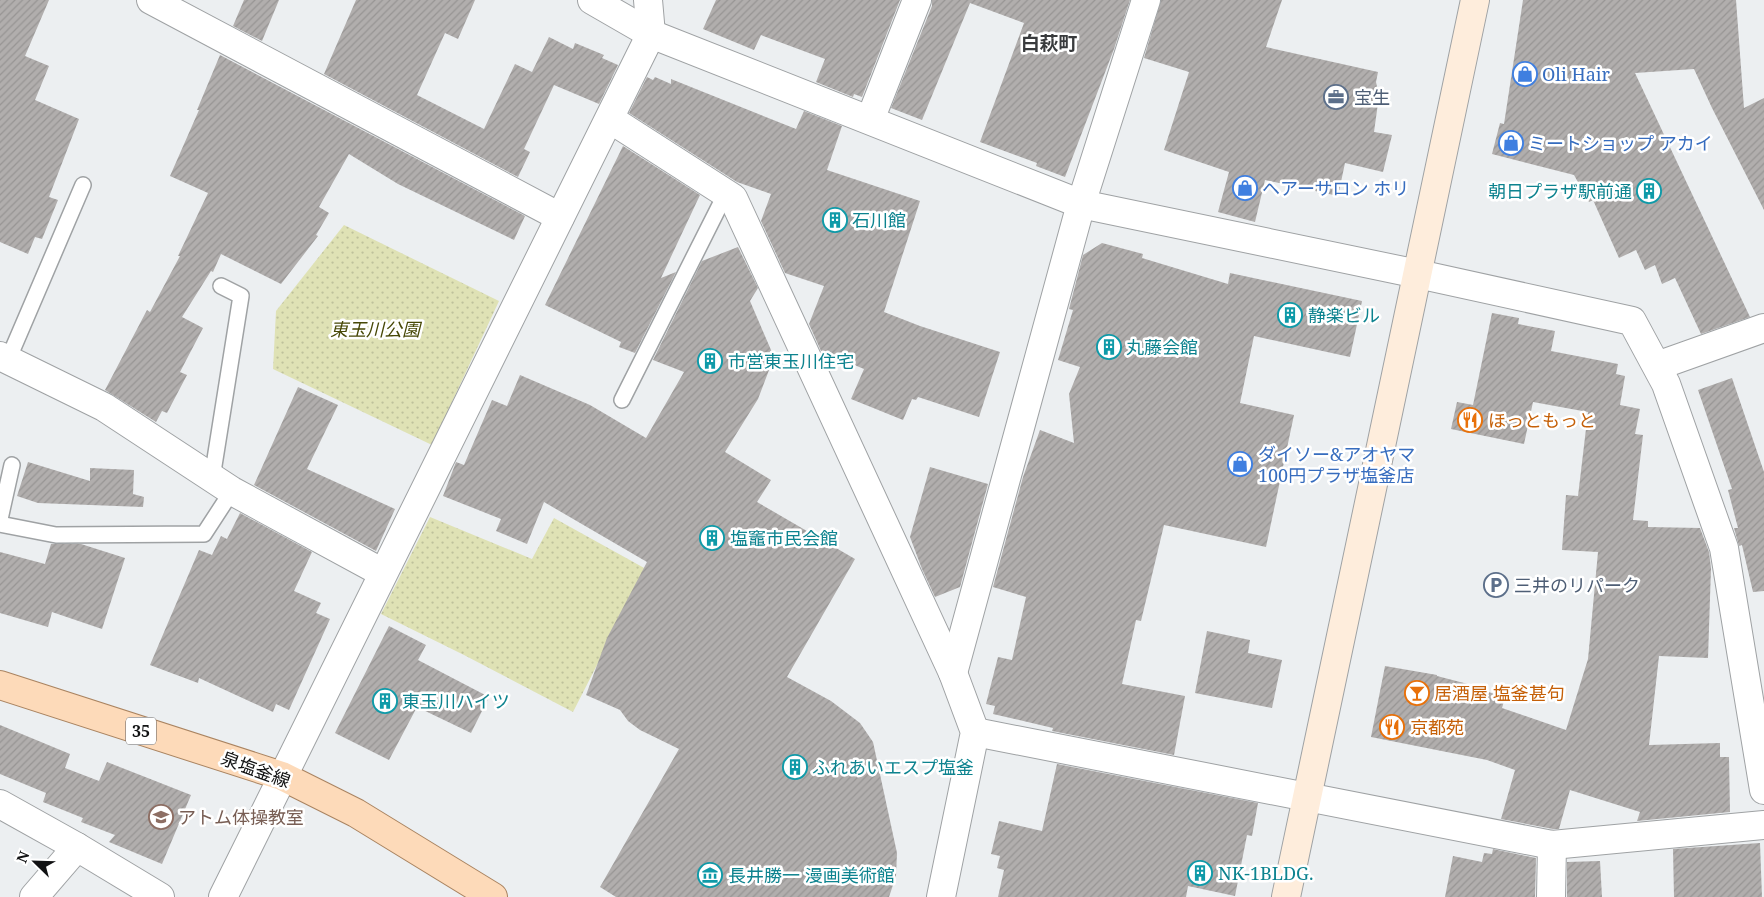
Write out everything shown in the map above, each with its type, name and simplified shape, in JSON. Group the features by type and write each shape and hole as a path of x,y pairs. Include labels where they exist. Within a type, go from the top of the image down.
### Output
{"main road":[{"name":"泉塩釜線","path":"0,685 282,776 356,813 493,897"}],"street":[{"path":"152,0 560,217"},
{"path":"592,0 651,34 1081,204 1418,274 1632,321 1666,384 1724,548 1756,689 1764,790"},
{"path":"223,897 651,34 648,0"},
{"path":"870,120 918,0"},
{"path":"953,673 1081,204 1146,0"},
{"path":"1286,897 1475,0"},
{"path":"610,119 733,198 953,673 975,732 941,897"},
{"path":"1657,366 1764,328"},
{"path":"4,358 104,407 222,485 383,573"},
{"path":"975,732 1552,845 1764,825"},
{"path":"0,804 77,847 160,897"},
{"path":"1551,897 1552,845"},
{"path":"34,897 77,847"}],"lane":[{"path":"4,358 83,185"},
{"path":"622,400 726,193"},
{"path":"0,524 56,535 204,534 222,485 241,296 221,286"},
{"path":"0,519 12,465"}],"green space":[{"name":"東玉川公園","path":"344,225 499,301 432,445 273,369 276,311"},
{"path":"430,517 532,559 554,518 646,569 573,712 381,614"}],"building":[{"path":"0,0 49,0 25,56 49,66 35,100 79,119 49,197 58,200 42,239 35,237 28,254 0,242"},
{"path":"244,0 279,0 262,41 233,26"},
{"path":"356,0 475,0 458,39 445,33 417,95 484,129 515,64 532,72 549,37 573,49 575,43 604,55 602,58 618,65 599,104 554,85 524,149 530,152 518,177 324,74"},
{"path":"716,0 900,0 862,97 854,94 853,97 816,82 825,59 761,35 754,50 703,29"},
{"path":"932,0 1130,0 1114,49 1065,177 1036,166 1037,163 980,142 1024,23 970,3 922,120 891,108 932,6"},
{"path":"1161,0 1282,0 1266,47 1378,72 1376,82 1379,96 1374,132 1392,135 1383,172 1345,163 1338,196 1265,180 1255,222 1218,212 1229,172 1164,150 1189,72 1144,58"},
{"path":"1523,0 1736,0 1744,108 1764,98 1764,210 1694,69 1635,73 1750,317 1701,334 1675,278 1662,284 1655,265 1645,270 1636,250 1619,258 1593,200 1589,202 1574,175 1492,154 1500,123 1504,124"},
{"path":"220,55 525,216 514,240 398,184 349,154 319,207 329,213 316,235 318,236 281,284 221,254 213,272 211,271 182,317 203,328 180,372 187,375 167,413 162,411 156,422 105,390 147,310 150,312 180,256 178,256 208,193 170,176 199,110 197,110"},
{"path":"647,77 653,80 655,77 671,84 671,79 796,129 804,111 842,126 827,170 920,201 884,312 1000,352 979,417 918,397 916,400 912,399 903,420 851,399 864,369 821,351 809,324 824,286 785,273 761,221 771,194 737,182 629,113"},
{"path":"623,146 700,195 661,278 676,272 635,353 619,347 621,342 545,305"},
{"path":"1102,243 1143,254 1142,258 1228,284 1230,273 1362,301 1350,357 1254,336 1240,403 1294,415 1266,547 1164,525 1141,621 1136,620 1122,684 1185,696 1174,755 1052,731 1053,728 993,714 995,706 986,704 998,657 1012,660 1026,597 993,587 1023,477 1040,430 1074,443 1069,394 1080,367 1058,360 1073,310 1069,309 1083,255"},
{"path":"738,247 758,288 750,301 774,357 758,399 725,452 771,480 757,502 855,559 787,677 831,701 860,723 873,742 897,853 896,876 889,897 616,897 600,887 679,749 640,730 628,721 620,710 586,695 607,638 647,562 544,502 527,544 496,531 501,519 443,496 456,462 464,465 492,400 507,406 520,375 590,405 646,438 684,372 653,360 702,261"},
{"path":"1492,313 1519,318 1518,324 1555,331 1551,351 1618,364 1616,374 1625,376 1620,405 1640,409 1635,434 1643,435 1633,520 1648,521 1648,527 1700,528 1709,552 1711,568 1708,658 1659,656 1649,745 1720,743 1720,757 1729,757 1730,812 1637,821 1640,812 1570,790 1559,829 1501,819 1515,770 1487,760 1371,737 1385,666 1437,675 1487,689 1486,691 1505,698 1502,708 1566,730 1588,659 1598,552 1562,550 1566,495 1578,496 1588,412 1533,402 1524,444 1451,429 1457,402 1473,405"},
{"path":"1732,378 1764,472 1764,591 1753,592 1742,545 1739,546 1734,528 1738,528 1728,490 1732,489 1698,390"},
{"path":"298,387 338,405 307,469 395,509 376,551 254,485"},
{"path":"28,462 90,481 90,468 134,470 133,494 144,497 143,507 38,503 17,496"},
{"path":"930,467 988,484 960,587 935,597 910,537"},
{"path":"240,513 312,552 294,591 321,603 316,613 330,619 289,710 276,704 273,712 199,678 198,683 150,665 199,550 212,555 221,536 227,539"},
{"path":"51,544 81,544 125,558 102,629 52,612 48,627 0,613 0,552 45,564"},
{"name":"東玉川ハイツ","path":"389,626 426,645 418,660 489,697 471,733 417,707 389,760 335,733"},
{"path":"1207,631 1250,640 1248,653 1282,660 1272,708 1195,693"},
{"path":"0,725 70,754 65,768 99,781 107,762 191,795 162,864 109,842 115,835 81,822 83,818 43,802 46,793 0,774"},
{"path":"1057,764 1258,803 1252,836 1247,835 1235,896 1188,886 1186,897 998,897 1004,870 997,868 1000,856 991,854 999,821 1042,831"},
{"path":"1760,843 1762,897 1674,897 1673,849"},
{"path":"1493,849 1536,858 1535,897 1445,897 1453,856 1482,862 1484,853 1492,854"},
{"path":"1600,861 1602,897 1567,897 1567,862"}],"place":[{"name":"Oli Hair","path":"1525,74"},
{"name":"宝生","path":"1336,97"},
{"name":"ミートショップ アカイ","path":"1511,143"},
{"name":"ヘアーサロン ホリ","path":"1245,188"},
{"name":"朝日プラザ駅前通","path":"1649,191"},
{"name":"石川館","path":"835,220"},
{"name":"静楽ビル","path":"1290,315"},
{"name":"丸藤会館","path":"1109,347"},
{"name":"市営東玉川住宅","path":"710,361"},
{"name":"ほっともっと","path":"1470,420"},
{"name":"ダイソー&アオヤマ 100円プラザ塩釜店","path":"1240,464"},
{"name":"塩竈市民会館","path":"712,538"},
{"name":"三井のリパーク","path":"1496,585"},
{"name":"居酒屋 塩釜甚句","path":"1417,693"},
{"name":"東玉川ハイツ","path":"385,701"},
{"name":"京都苑","path":"1392,727"},
{"name":"ふれあいエスプ塩釜","path":"795,767"},
{"name":"アトム体操教室","path":"161,817"},
{"name":"NK-1BLDG.","path":"1200,873"},
{"name":"長井勝一 漫画美術館","path":"710,875"}],"district":[{"name":"白萩町","path":"1049,43"}]}
